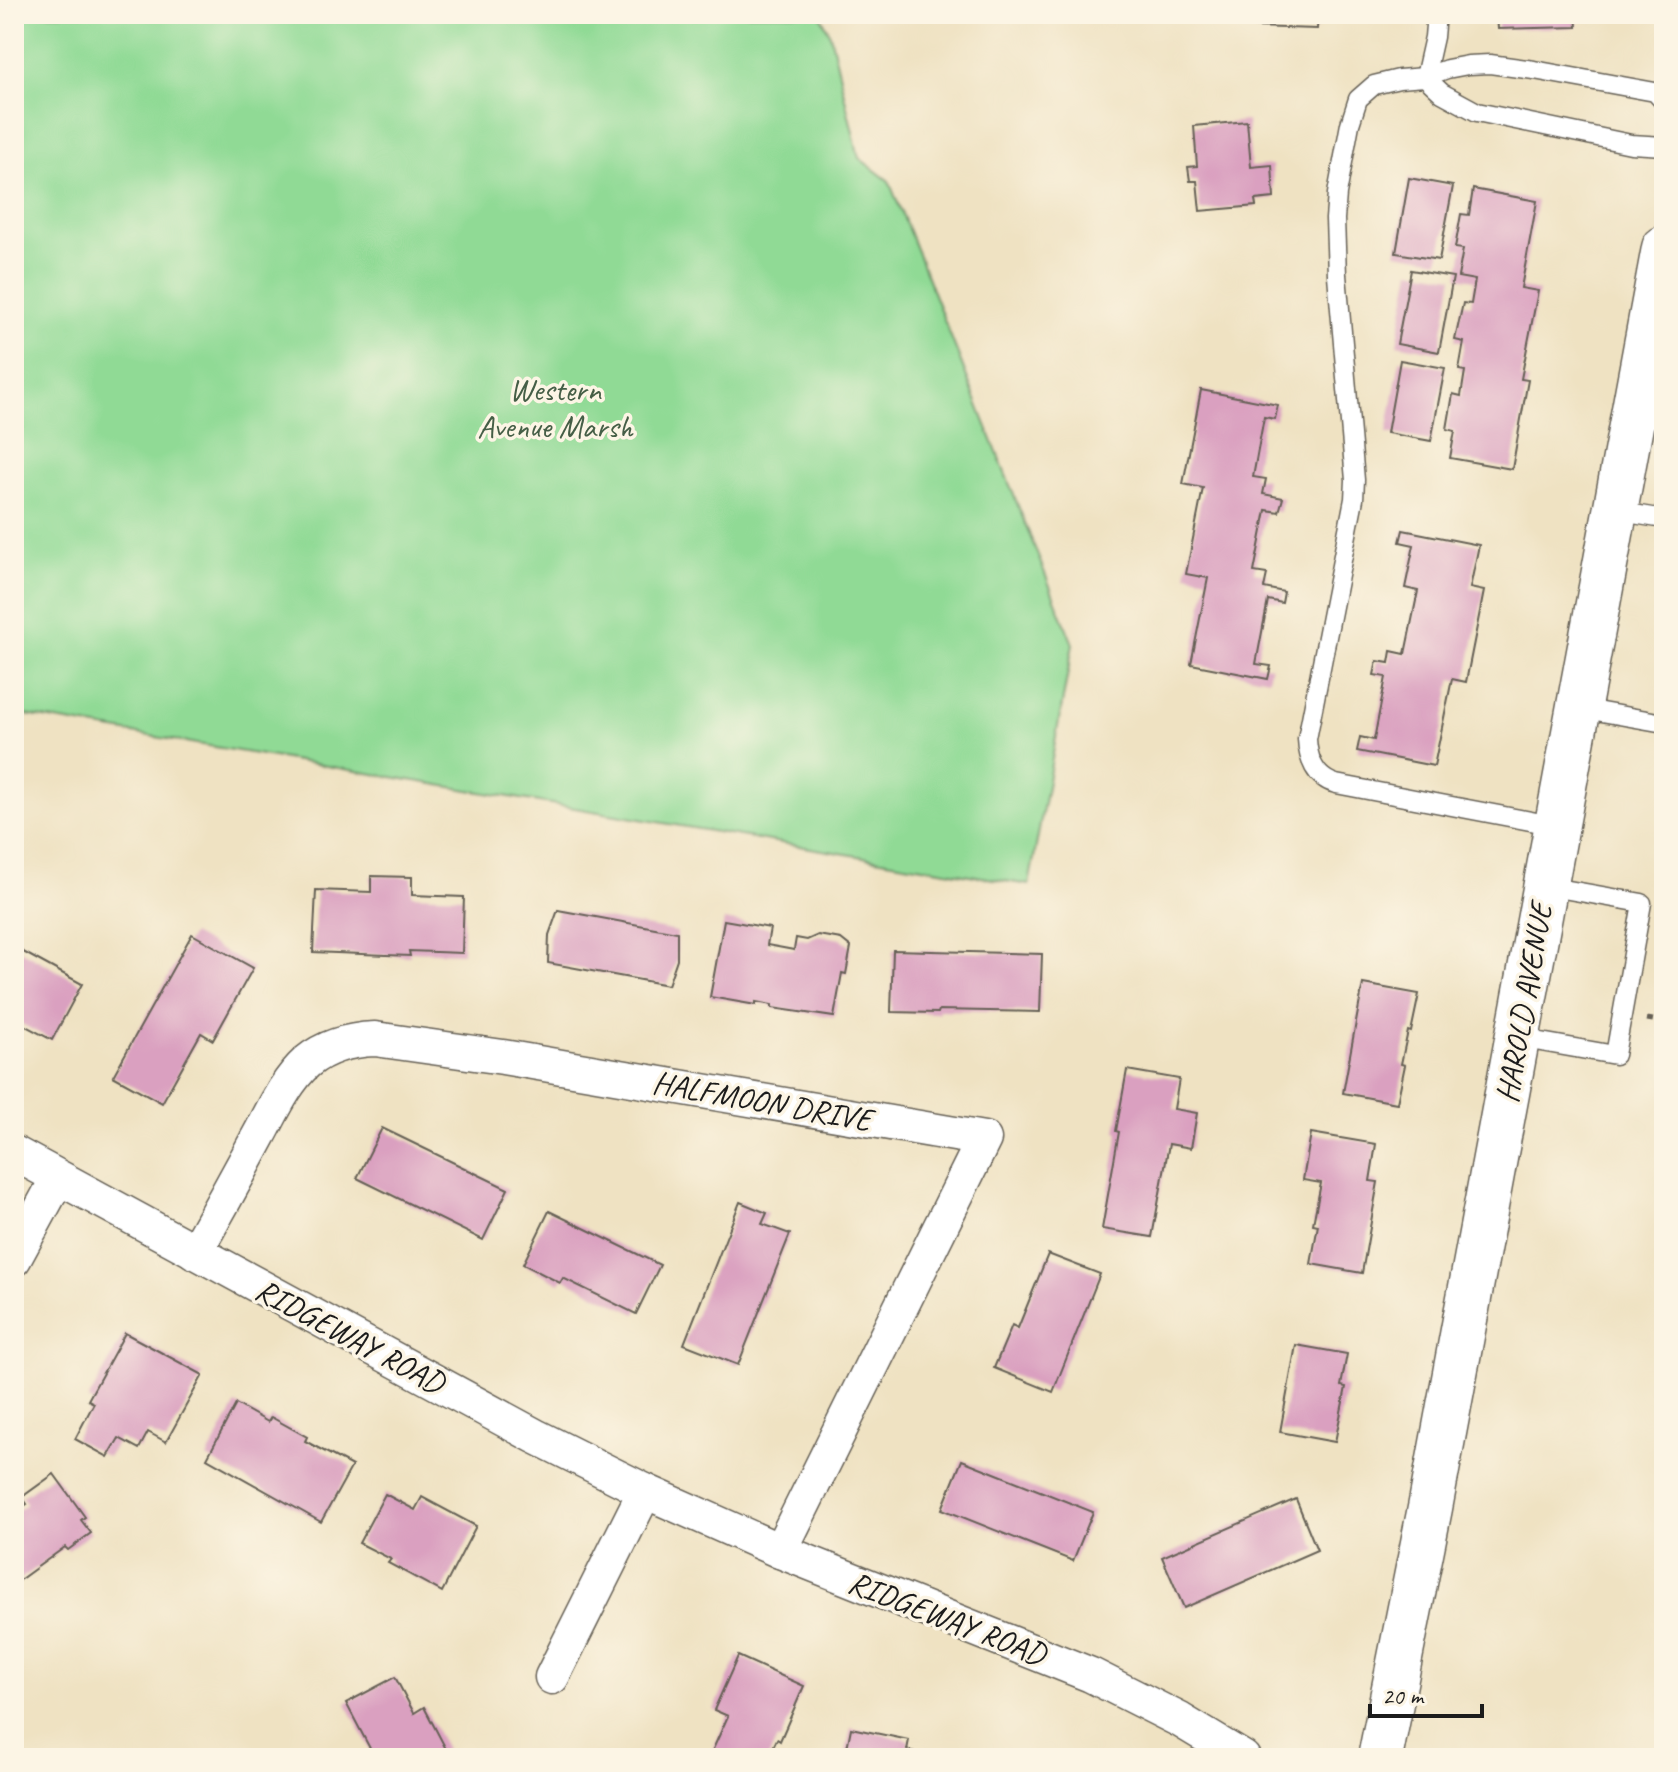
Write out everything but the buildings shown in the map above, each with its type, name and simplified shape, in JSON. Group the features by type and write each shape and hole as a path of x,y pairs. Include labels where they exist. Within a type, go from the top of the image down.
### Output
{"street":[{"name":"HAROLD AVENUE","path":"1380,1758 1433,1494 1664,248"},
{"name":"HALFMOON DRIVE","path":"195,1252 295,1074 322,1052 356,1040 375,1039 503,1057 984,1139 780,1551"},
{"name":"RIDGEWAY ROAD","path":"14,1153 521,1429 645,1491 780,1551 1091,1675 1180,1720 1243,1758"},
{"path":"14,1259 58,1178"},
{"path":"552,1677 645,1491"}],"lane":[{"path":"1425,77 1436,14"},
{"path":"1557,826 1329,782 1311,764 1307,739 1354,499 1355,480 1335,245 1337,194 1350,124 1358,99 1374,85 1425,77 1458,67 1490,64 1655,92 1664,102"},
{"path":"1425,77 1442,93 1477,112 1631,144 1664,146"},
{"path":"1615,511 1664,519"},
{"path":"1579,708 1664,723"},
{"path":"1518,1038 1615,1055 1642,903 1546,886"}],"green space":[{"name":"Western Avenue Marsh","path":"14,14 820,14 830,34 859,158 889,181 1073,644 1029,885 14,713"}]}
